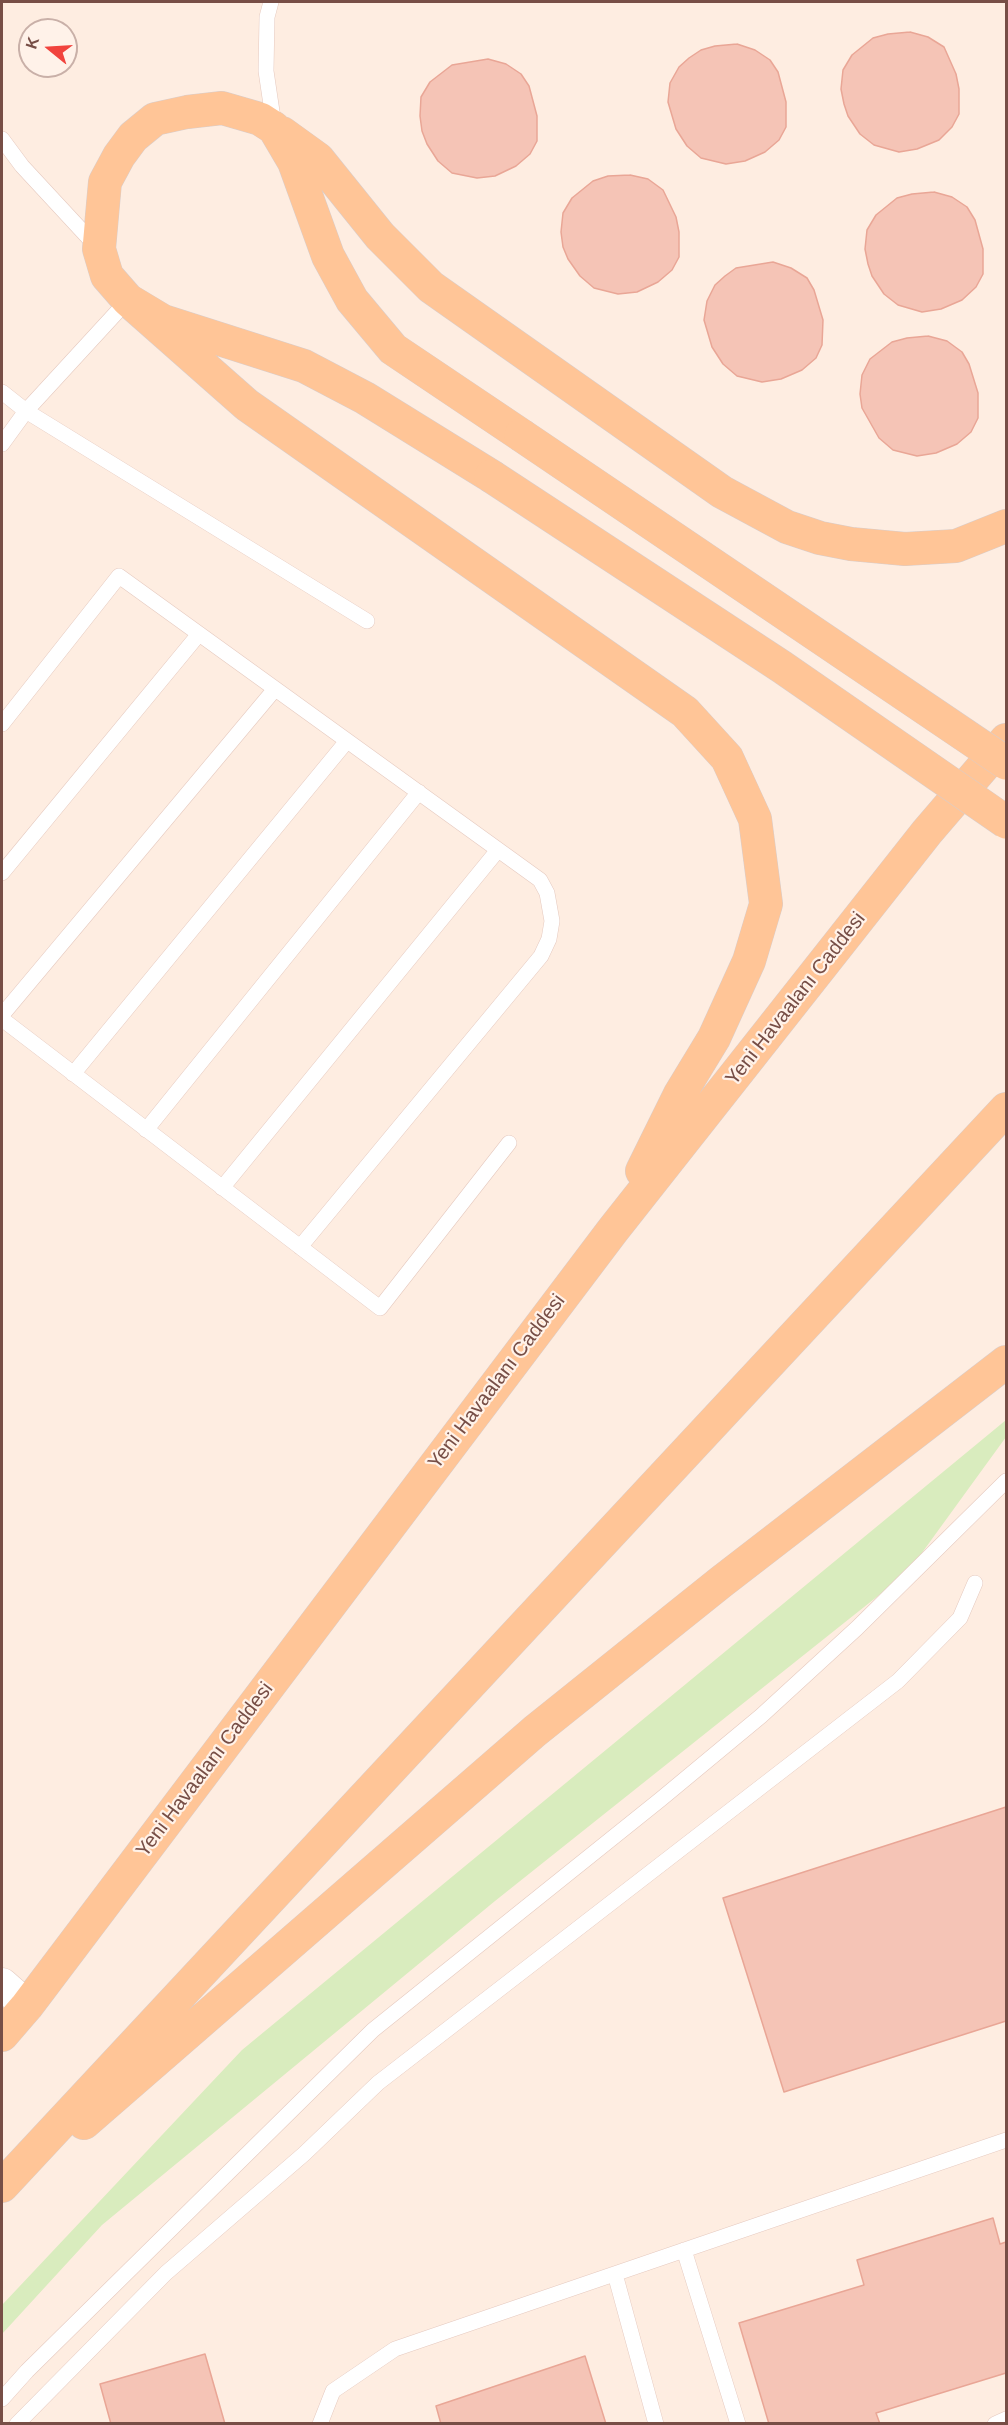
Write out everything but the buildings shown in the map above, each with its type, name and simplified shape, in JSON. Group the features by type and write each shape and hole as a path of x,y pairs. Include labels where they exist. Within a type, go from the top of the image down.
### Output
{"main road":[{"path":"613,1230 680,1094 714,1038 749,961 766,904 755,819 727,758 685,712 247,405 128,300 107,276 99,249 105,182 119,156 134,137 155,120 187,112 222,108 260,119 318,159 380,236 431,287 722,492 787,527 820,538 851,544 905,549 956,546 1006,526"},
{"path":"274,128 294,162 327,256 352,300 393,349 1006,765 927,832"},
{"path":"128,300 163,321 304,366 365,398 491,476 782,667 1006,822"},
{"name":"Yeni Havaalanı Caddesi","path":"2,2035 27,2006 613,1230 927,832 1006,740"},
{"path":"2,2188 1006,1110"},
{"path":"2,2188 114,2099 535,1731 721,1582 1006,1362"}],"street":[{"path":"2,1984 27,2006"}],"lane":[{"path":"271,2 267,17 266,71 274,128"},
{"path":"2,139 22,166 99,249"},
{"path":"2,444 26,411 128,300"},
{"path":"2,392 26,411 367,621"},
{"path":"2,724 119,576 540,880 547,892 552,921 549,939 541,956 300,1247"},
{"path":"2,873 199,634"},
{"path":"275,689 2,1017 73,1074 380,1308 509,1143"},
{"path":"73,1074 347,741"},
{"path":"146,1130 419,792"},
{"path":"222,1188 498,850"},
{"path":"2,2399 27,2370 373,2030 761,1716 866,1620 1006,1481"},
{"path":"17,2424 166,2273 304,2154 378,2083 898,1681 960,1618 975,1582"},
{"path":"320,2424 333,2391 394,2349 1006,2140"},
{"path":"684,2250 738,2424"},
{"path":"615,2274 656,2424"},
{"path":"994,2424 1006,2419"}],"green space":[{"path":"1006,1420 1006,1437 908,1572 495,1901 102,2225 2,2334 2,2305 242,2050"}]}
